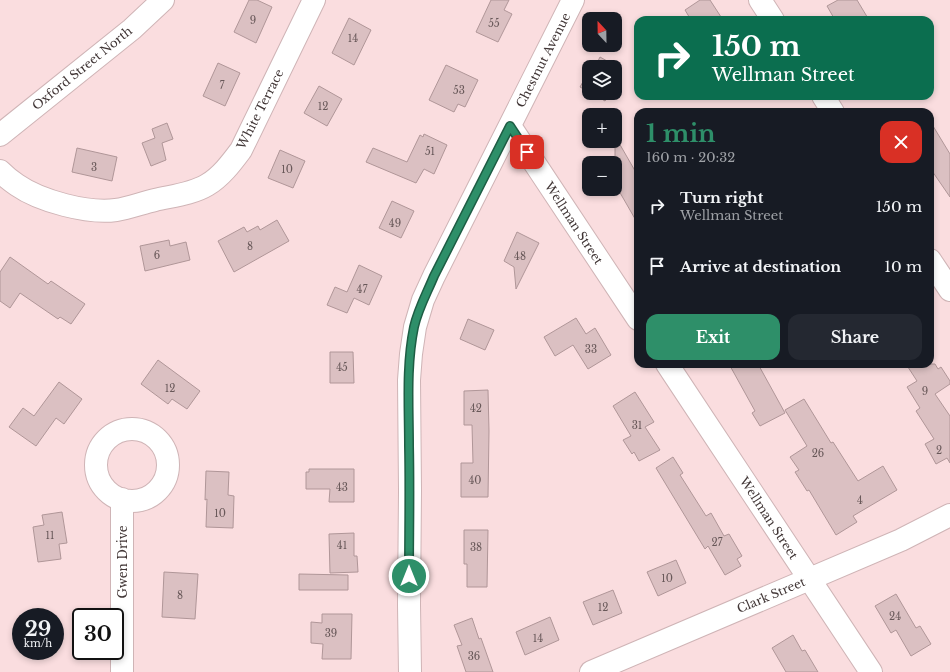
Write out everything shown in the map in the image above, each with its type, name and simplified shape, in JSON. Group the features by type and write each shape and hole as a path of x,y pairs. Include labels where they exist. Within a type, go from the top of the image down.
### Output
{"street":[{"name":"Oxford Street North","path":"0,135 126,33 163,0"},
{"name":"White Terrace","path":"0,171 17,186 38,196 64,205 99,210 115,210 190,192 207,185 220,175 241,150 314,0"},
{"name":"Chestnut Avenue","path":"410,672 410,491 408,380 414,327 423,300 434,276 573,0"},
{"path":"760,0 770,16"},
{"name":"Wellman Street","path":"510,126 634,314"},
{"path":"934,266 950,290"},
{"name":"Wellman Street","path":"671,368 871,672"},
{"name":"Gwen Drive","path":"122,499 122,672"},
{"name":"Clark Street","path":"591,672 901,540 950,515"}],"building":[{"path":"249,0 257,0 272,7 256,43 234,32"},
{"path":"491,0 509,0 504,10 512,14 498,42 476,32"},
{"path":"700,0 710,0 720,16 689,16 685,10"},
{"path":"838,0 857,0 867,16 833,16 827,6"},
{"path":"349,18 371,30 354,65 332,53"},
{"path":"600,57 605,60 598,60"},
{"path":"218,63 240,73 225,106 203,96"},
{"path":"446,65 478,80 465,107 458,104 454,112 429,100"},
{"path":"319,86 342,99 327,126 304,113"},
{"path":"167,123 173,139 162,143 166,160 151,166 142,143 155,138 152,129"},
{"path":"934,128 950,154 950,197 934,174"},
{"path":"424,134 447,145 434,174 424,169 416,183 366,162 373,148 407,162 420,135 423,137"},
{"path":"77,148 117,157 112,181 72,172"},
{"path":"615,148 622,148 634,169 634,217 622,196 622,156 615,156"},
{"path":"280,150 305,161 293,188 268,178"},
{"path":"392,201 414,211 401,238 379,228"},
{"path":"277,220 289,241 234,272 218,241 244,227 247,232 258,226 260,230"},
{"path":"517,232 539,243 516,289 514,267 504,261"},
{"path":"169,240 170,246 186,242 190,260 145,271 140,246"},
{"path":"10,257 48,284 51,281 85,304 71,324 60,317 58,319 20,293 10,308 0,301 0,272"},
{"path":"359,265 382,276 369,305 354,298 347,313 327,305 335,287 347,292"},
{"path":"576,318 586,334 595,328 611,355 588,369 573,345 555,356 544,337"},
{"path":"468,319 494,330 485,350 460,339"},
{"path":"330,352 353,352 354,383 330,383"},
{"path":"158,360 200,391 187,409 172,399 168,404 141,384"},
{"path":"935,364 938,369 941,367 950,381 950,384 935,394 950,416 950,463 947,458 936,464 925,444 934,439 916,411 920,408 907,387 917,381 909,368 934,368"},
{"path":"731,368 760,368 785,413 760,426 752,413 755,411"},
{"path":"59,382 82,399 64,424 56,418 36,446 9,427 23,408 34,416"},
{"path":"488,390 488,497 461,497 461,463 473,463 472,425 464,425 464,391"},
{"path":"635,392 654,422 645,427 660,450 639,461 634,452 632,454 623,440 631,436 613,406"},
{"path":"804,399 831,443 833,442 858,481 883,466 897,490 853,516 857,522 836,535 809,490 807,491 795,472 799,470 790,457 807,446 785,410"},
{"path":"673,457 683,473 680,475 706,516 711,513 724,536 729,534 742,556 737,559 741,566 725,575 708,546 705,549 656,468"},
{"path":"309,469 354,469 354,502 329,502 330,489 306,489 306,472 309,472"},
{"path":"206,471 229,472 228,495 234,496 233,528 206,527"},
{"path":"62,512 67,543 59,544 61,559 38,562 33,527 44,525 42,515"},
{"path":"464,530 488,530 487,587 467,587 467,564 464,564"},
{"path":"354,533 354,556 357,556 358,572 330,573 329,534"},
{"path":"676,560 686,583 658,596 647,572"},
{"path":"164,572 198,574 195,619 162,617"},
{"path":"299,574 348,575 348,590 299,590"},
{"path":"613,590 622,613 593,625 583,602"},
{"path":"896,594 916,628 920,626 931,644 911,656 896,630 891,633 875,606"},
{"path":"322,614 352,614 351,659 322,659 323,644 311,643 311,622 322,623"},
{"path":"550,617 559,640 525,655 516,632"},
{"path":"472,618 493,672 466,672 457,646 462,645 454,625"},
{"path":"793,635 802,651 805,650 818,672 786,672 772,648"}],"route":[{"path":"409,576 410,491 408,380 414,327 423,300 434,276 510,126 527,152"}]}
